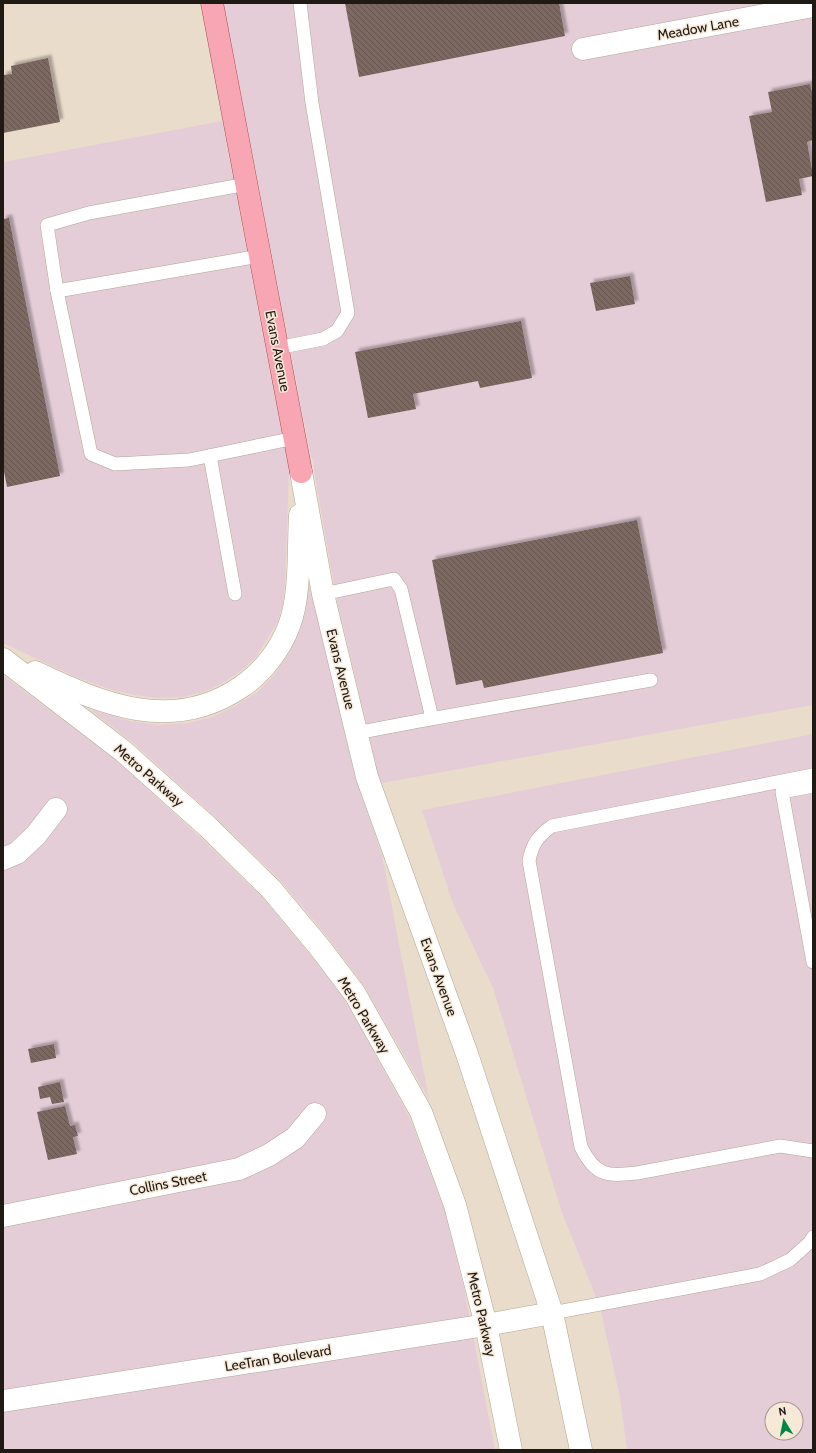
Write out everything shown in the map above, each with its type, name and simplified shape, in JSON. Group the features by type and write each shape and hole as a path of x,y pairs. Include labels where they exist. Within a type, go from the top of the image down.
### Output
{"main road":[{"name":"Evans Avenue","path":"212,3 295,438 323,594 367,777 467,1054 552,1313"},
{"name":"Meadow Lane","path":"583,49 813,6"},
{"path":"3,658 74,690 106,702 132,708 158,711 185,710 207,705 229,695 249,681 265,665 279,646 289,626 294,607 297,585 301,472"},
{"name":"Metro Parkway","path":"3,658 123,750 208,827 271,888 321,949 355,994 421,1112 455,1205 486,1326 511,1450"},
{"path":"3,859 17,853 36,835 56,809"},
{"name":"Collins Street","path":"3,1216 239,1169 269,1155 295,1138 316,1114"},
{"path":"552,1313 580,1450"},
{"name":"LeeTran Boulevard","path":"3,1401 486,1326 552,1313"}],"lane":[{"path":"277,348 323,339 337,331 348,313 312,103 300,3"},
{"path":"246,184 89,213 47,225 57,291 91,454 115,464 189,460 295,438"},
{"path":"57,291 260,256"},
{"path":"210,456 235,594"},
{"path":"323,594 394,580 401,589 432,718"},
{"path":"356,733 432,718 652,680"},
{"path":"813,775 552,826 540,835 531,850 529,862 582,1147 588,1160 602,1173 620,1175 638,1173 780,1146 813,1152"},
{"path":"813,786 782,792 813,962"},
{"path":"552,1313 760,1274 790,1260 810,1242 813,1237"}],"shaded area":[{"path":"223,3 813,3 813,705 382,783 378,774 335,591 314,471 314,460 311,457"},
{"path":"222,121 289,472 283,604 278,621 257,656 242,670 223,683 203,692 183,697 158,698 134,695 109,689 78,678 3,643 3,162"},
{"path":"309,583 356,780 382,855 429,1099 364,986 330,940 280,880 215,817 131,741 89,709 130,721 159,725 188,723 212,717 235,706 256,693 274,675 289,653 300,631 306,609"},
{"path":"3,675 117,761 200,837 263,898 346,1001 410,1118 444,1209 464,1288 495,1450 3,1450"},
{"path":"813,734 813,1450 627,1450 620,1398 600,1307 562,1213 493,988 453,904 422,810"}],"building":[{"path":"345,3 559,3 565,36 359,77"},
{"path":"48,58 60,122 3,133 3,75 12,74 11,66"},
{"path":"810,84 813,97 813,140 807,142 813,176 799,179 802,195 766,202 749,116 772,112 768,92"},
{"path":"9,218 60,476 7,487 3,466 3,219"},
{"path":"630,276 635,304 596,311 590,283"},
{"path":"521,321 532,378 480,388 478,381 413,394 416,409 368,418 355,352"},
{"path":"637,520 663,653 484,688 482,680 456,685 432,560"},
{"path":"54,1044 56,1058 31,1063 28,1049"},
{"path":"60,1082 64,1102 52,1104 50,1097 40,1099 38,1087"},
{"path":"65,1106 70,1126 75,1125 78,1136 73,1137 77,1154 48,1160 37,1112"}]}
